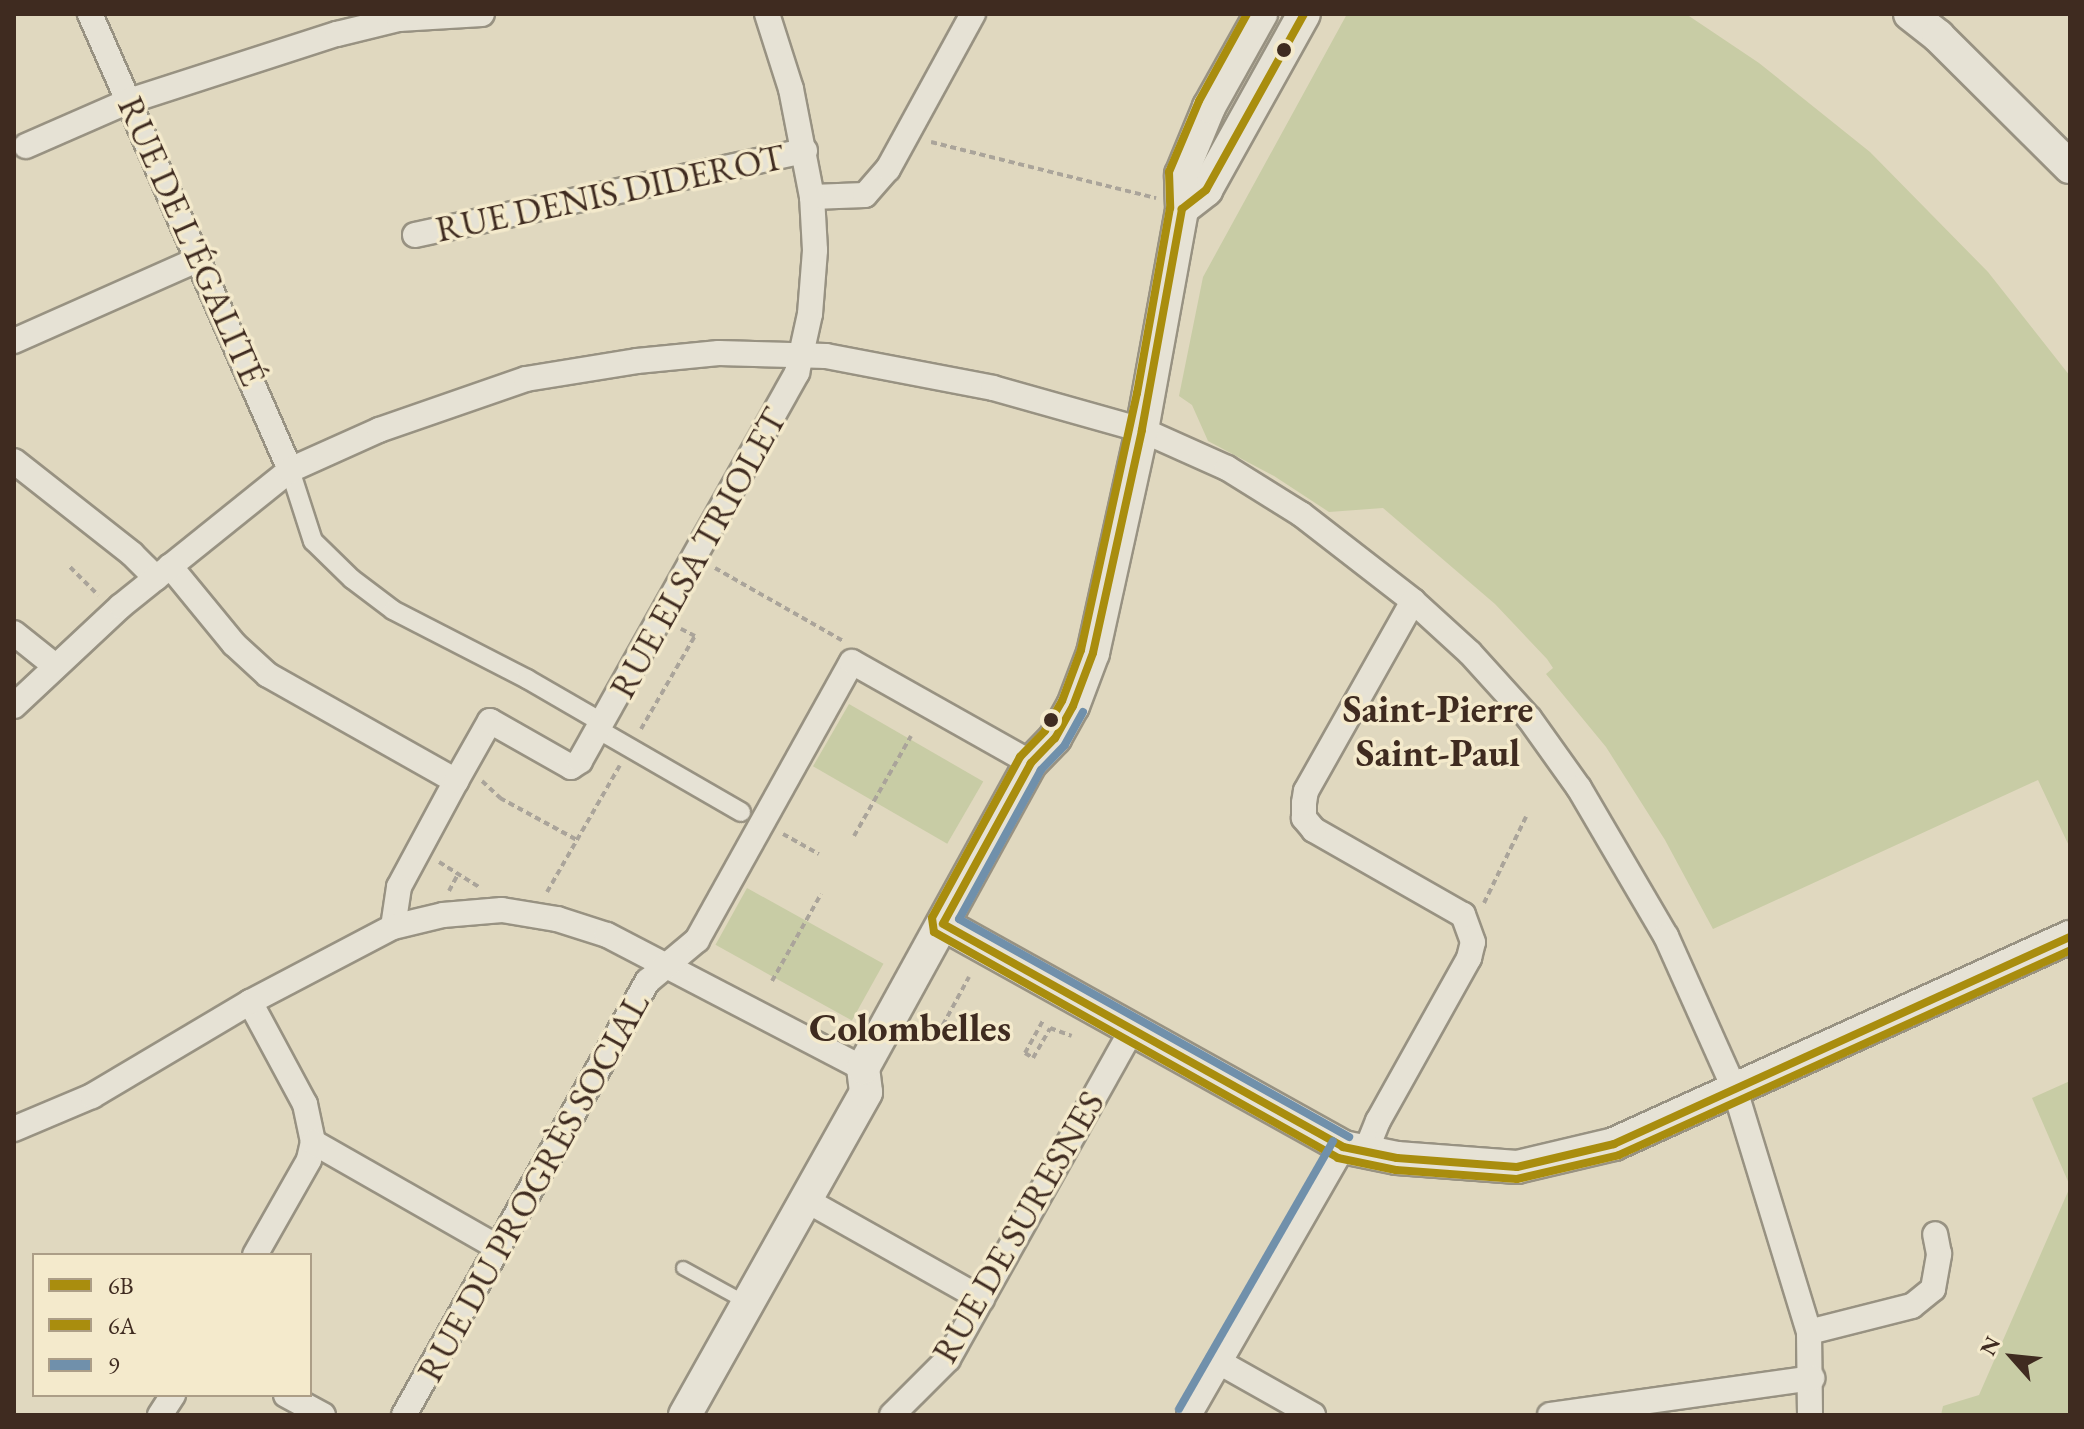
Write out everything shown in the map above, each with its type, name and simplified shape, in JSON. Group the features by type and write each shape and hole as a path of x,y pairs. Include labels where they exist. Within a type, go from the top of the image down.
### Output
{"street":[{"name":"RUE DE L'ÉGALITÉ","path":"90,14 290,470"},
{"path":"26,146 129,101 337,34 399,19 482,14"},
{"name":"RUE DENIS DIDEROT","path":"767,14 791,89 812,197 814,262 810,314 802,354"},
{"path":"812,197 865,195 888,169 973,14"},
{"path":"685,1415 866,1092 863,1068 1031,763 1055,738 1073,706 1093,653 1142,430 1182,209 1181,175 1188,151 1261,14"},
{"path":"1182,209 1206,190 1304,14"},
{"path":"1910,14 1938,36 2070,167"},
{"name":"RUE DENIS DIDEROT","path":"415,235 805,151"},
{"path":"14,341 199,259"},
{"path":"14,706 54,665 290,470 379,430 526,379 637,361 719,353 802,354 993,388 1142,430 1227,468 1301,514 1413,601 1470,653 1529,718 1579,788 1666,936 1735,1090 1809,1332 1812,1378 1810,1415"},
{"name":"RUE ELSA TRIOLET","path":"596,734 788,393 802,354"},
{"path":"14,461 132,554 163,572 268,675 465,778"},
{"path":"290,470 313,541 352,579 393,610 527,679 596,734 741,812"},
{"path":"1189,1415 1219,1362 1354,1150 1378,1121 1469,958 1473,942 1463,915 1314,830 1304,818 1306,791 1413,601"},
{"path":"14,633 54,665"},
{"name":"RUE DU PROGRÈS SOCIAL","path":"404,1415 648,981 697,940 852,662 1031,763"},
{"path":"393,927 399,887 465,778 490,721 571,767 596,734"},
{"path":"14,1129 92,1096 250,1002 393,927 443,915 502,910 579,925 667,964 863,1068"},
{"path":"943,924 1354,1150 1517,1167 1614,1144 2070,937"},
{"path":"250,1002 305,1104 313,1142 309,1160 256,1253"},
{"name":"RUE DE SURESNES","path":"892,1415 948,1359 1132,1030"},
{"path":"313,1142 499,1248"},
{"path":"806,1200 982,1299"},
{"path":"1809,1332 1912,1306 1933,1289 1939,1254 1935,1234"},
{"path":"1219,1362 1313,1415"},
{"path":"1550,1415 1812,1378"},
{"path":"160,1415 172,1397"},
{"path":"290,1397 323,1415"}],"lane":[{"path":"683,1268 748,1303"}],"path":[{"path":"906,136 1152,196"},
{"path":"706,563 842,639"},
{"path":"70,567 103,599"},
{"path":"854,836 911,736"},
{"path":"1369,748 1372,742"},
{"path":"465,778 577,840"},
{"path":"1479,913 1526,817"},
{"path":"779,831 819,854"},
{"path":"441,864 462,877"},
{"path":"772,981 821,894"},
{"path":"938,1034 969,977"},
{"path":"1044,1019 1024,1054 1033,1058 1050,1028 1072,1036"},
{"path":"927,1028 946,1038"}],"green space":[{"path":"1347,14 1686,14 1759,63 1870,152 1988,272 2070,376 2070,848 2038,780 1713,929 1665,840 1606,747 1546,674 1553,668 1547,659 1495,604 1383,508 1329,512 1274,476 1208,441 1192,405 1179,396 1203,277"},
{"path":"849,704 983,782 947,844 813,766"},
{"path":"747,888 883,964 852,1020 715,945"},
{"path":"2070,1081 2070,1186 2032,1098"},
{"path":"2070,1187 2070,1415 1941,1415 1943,1406 1979,1395"}],"transit line":[{"name":"6A","path":"1247,14 1199,101 1169,172 1170,208 1137,393 1081,650 1062,701 1045,731 1020,757 932,918 934,932 1338,1158 1396,1170 1517,1179 1619,1155 2070,950"},
{"name":"6B","path":"1304,14 1206,190 1182,209 1142,430 1093,653 1073,706 1055,738 1031,763 943,924 1343,1147 1397,1158 1517,1167 1614,1144 2070,937"},
{"name":"9","path":"1083,712 1065,745 1041,770 959,919 1349,1137"},
{"name":"9","path":"1179,1409 1333,1141"}],"district":[{"name":"Saint-Pierre Saint-Paul","path":"1438,731"},
{"name":"Colombelles","path":"910,1027"}]}
